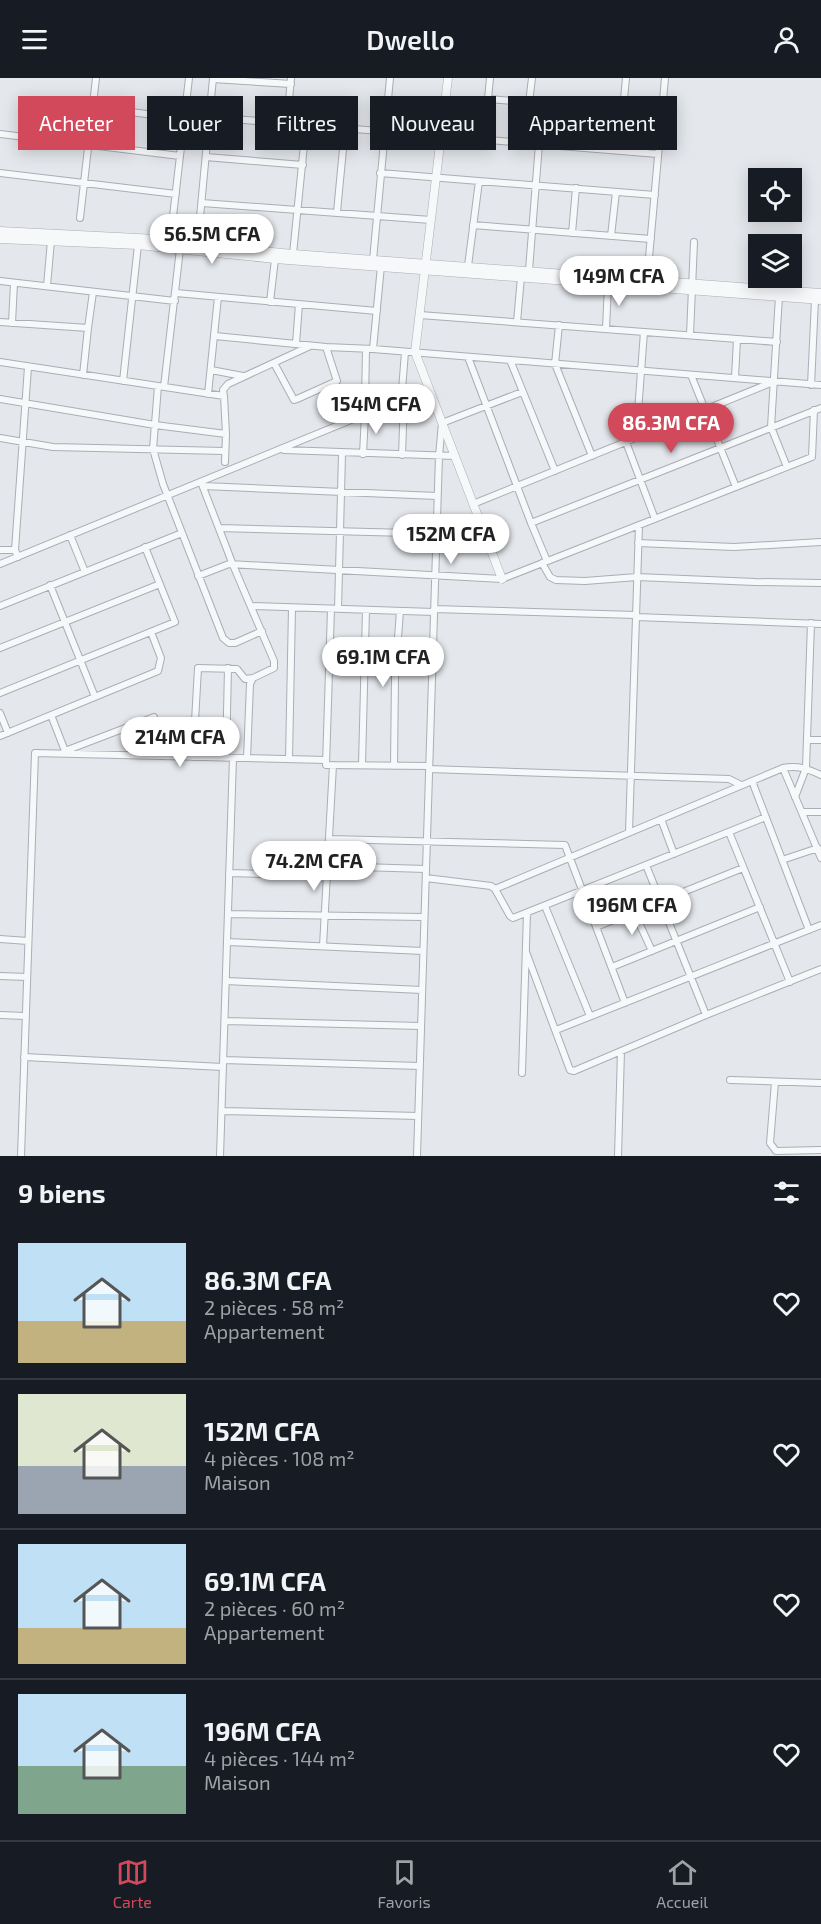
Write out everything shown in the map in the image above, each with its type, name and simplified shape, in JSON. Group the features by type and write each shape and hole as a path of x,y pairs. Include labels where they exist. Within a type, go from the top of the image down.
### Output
{"street":[{"path":"94,96 96,78"},
{"path":"187,96 189,78"},
{"path":"388,96 390,78"},
{"path":"446,96 448,78"},
{"path":"488,96 490,78"},
{"path":"530,96 532,78"},
{"path":"624,96 626,78"},
{"path":"663,96 665,78"},
{"path":"211,96 213,79 291,81 290,96"},
{"path":"0,134 18,136"},
{"path":"80,218 87,150"},
{"path":"134,150 180,156"},
{"path":"172,225 181,150"},
{"path":"198,247 207,150"},
{"path":"293,254 304,150"},
{"path":"337,212 343,150"},
{"path":"373,260 383,150"},
{"path":"439,150 415,352 502,579"},
{"path":"529,270 539,150"},
{"path":"611,150 658,154"},
{"path":"647,280 658,150"},
{"path":"206,157 303,165"},
{"path":"0,173 176,194"},
{"path":"380,173 655,195"},
{"path":"468,266 479,181"},
{"path":"572,233 576,188"},
{"path":"611,236 616,192"},
{"path":"202,203 431,220"},
{"path":"473,225 651,239"},
{"path":"0,231 177,240 198,247 275,259 381,266 468,266 529,270 819,298"},
{"path":"0,239 180,249 198,247 373,260 521,277 608,284 693,287 819,298"},
{"path":"47,286 51,241"},
{"path":"690,335 694,242"},
{"path":"123,381 138,245"},
{"path":"180,249 175,301 153,449 167,494 223,638 229,643 235,643 262,631"},
{"path":"270,302 275,259"},
{"path":"365,404 381,266"},
{"path":"517,322 521,277"},
{"path":"0,281 175,301"},
{"path":"12,323 14,283"},
{"path":"606,329 608,284"},
{"path":"83,375 93,292"},
{"path":"176,293 377,311"},
{"path":"780,296 771,427 787,467"},
{"path":"208,394 218,297"},
{"path":"811,385 819,298"},
{"path":"296,344 300,304"},
{"path":"420,315 777,342"},
{"path":"0,322 88,328"},
{"path":"559,325 555,364 592,456"},
{"path":"636,438 644,332"},
{"path":"214,336 312,346 405,351 821,385"},
{"path":"735,378 737,339"},
{"path":"225,462 225,386 312,346"},
{"path":"274,363 294,400 337,381 326,347"},
{"path":"402,390 405,351"},
{"path":"468,357 550,577 556,580 585,581 637,577 821,583"},
{"path":"510,360 555,471"},
{"path":"0,362 224,396"},
{"path":"17,553 28,367"},
{"path":"211,370 243,376"},
{"path":"691,375 736,487"},
{"path":"473,504 774,382"},
{"path":"0,564 17,553 70,535 167,494 202,484 429,388"},
{"path":"442,423 522,392"},
{"path":"0,399 155,425 226,434"},
{"path":"402,455 404,399"},
{"path":"198,576 233,565 502,579 812,457 818,409 531,523"},
{"path":"363,454 365,415"},
{"path":"417,1156 437,496 442,423"},
{"path":"0,438 53,447 224,451"},
{"path":"626,442 655,519"},
{"path":"282,450 342,454 455,456"},
{"path":"342,454 339,570 334,609 326,765 631,774 729,779 741,785"},
{"path":"202,484 341,493 437,496"},
{"path":"193,757 198,668 237,669 245,679 253,678 274,668 274,661 233,565 202,484"},
{"path":"629,832 639,525"},
{"path":"219,528 485,535"},
{"path":"0,606 182,533"},
{"path":"70,535 85,572"},
{"path":"638,543 734,547 821,542"},
{"path":"0,693 175,622 145,548"},
{"path":"0,550 17,553"},
{"path":"0,648 160,584"},
{"path":"50,585 95,697"},
{"path":"251,606 636,616 821,624"},
{"path":"289,759 292,608"},
{"path":"362,765 366,610"},
{"path":"394,766 395,677 400,611"},
{"path":"795,796 806,768 811,623"},
{"path":"0,736 158,670 161,658 151,632"},
{"path":"365,651 433,654"},
{"path":"220,1156 229,873 228,668"},
{"path":"247,758 250,684 253,678"},
{"path":"0,713 8,733"},
{"path":"51,715 66,751 154,717"},
{"path":"808,740 821,740"},
{"path":"21,1156 35,753 326,760"},
{"path":"323,946 333,765"},
{"path":"495,889 783,768 793,766 806,768 821,775"},
{"path":"783,768 819,848 821,858"},
{"path":"752,781 809,930"},
{"path":"802,812 821,812"},
{"path":"426,878 491,886 513,918 766,817"},
{"path":"661,819 674,854"},
{"path":"729,832 790,982"},
{"path":"330,839 565,845 625,1002"},
{"path":"782,860 819,848"},
{"path":"646,865 706,1015"},
{"path":"328,866 426,869"},
{"path":"596,927 744,868"},
{"path":"229,873 327,876"},
{"path":"545,906 590,1016"},
{"path":"612,967 760,908"},
{"path":"634,912 651,951"},
{"path":"522,1073 527,913"},
{"path":"228,914 424,917"},
{"path":"556,1030 821,925"},
{"path":"0,939 28,941"},
{"path":"227,942 423,951"},
{"path":"526,952 570,1071 821,969"},
{"path":"0,976 27,977"},
{"path":"226,981 422,990"},
{"path":"0,1015 25,1016"},
{"path":"225,1021 421,1026"},
{"path":"618,1156 621,1052"},
{"path":"24,1057 420,1066"},
{"path":"730,1080 821,1083"},
{"path":"775,1082 770,1143 773,1148 776,1151 821,1150"},
{"path":"222,1111 418,1116"}]}
